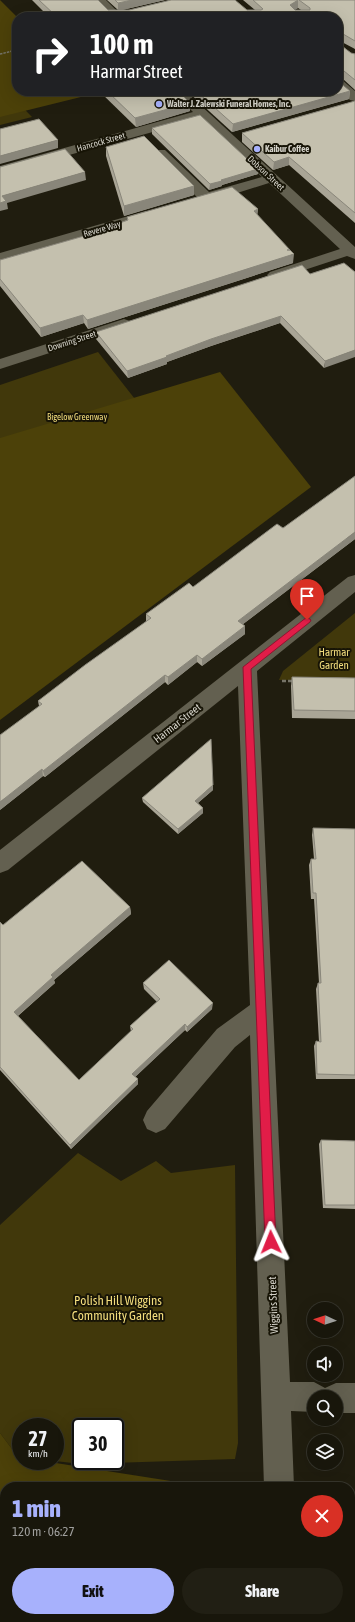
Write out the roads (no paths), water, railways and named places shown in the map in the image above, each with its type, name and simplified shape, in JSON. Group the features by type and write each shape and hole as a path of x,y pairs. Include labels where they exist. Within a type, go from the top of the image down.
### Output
{"street":[{"path":"99,0 112,12"},
{"path":"343,89 352,101"},
{"name":"Dobson Street","path":"183,96 202,114 236,137 272,178 353,253"},
{"name":"Hancock Street","path":"0,170 146,139 202,114"},
{"path":"146,139 200,200 272,178"},
{"name":"Revere Way","path":"0,258 157,212"},
{"path":"264,278 353,253"},
{"name":"Downing Street","path":"0,364 136,320"},
{"name":"Harmar Street","path":"0,863 355,582"},
{"name":"Wiggins Street","path":"247,667 262,1011 279,1482"},
{"path":"156,1120 226,1038 262,1011"},
{"path":"276,1396 307,1397"},
{"path":"343,1398 355,1398"}],"place":[{"name":"Walter J. Zalewski Funeral Homes, Inc.","path":"159,104"},
{"name":"Kaibur Coffee","path":"257,149"}],"park label":[{"name":"Bigelow Greenway","path":"77,417"},
{"name":"Harmar Garden","path":"334,658"},
{"name":"Polish Hill Wiggins Community Garden","path":"118,1308"}]}
